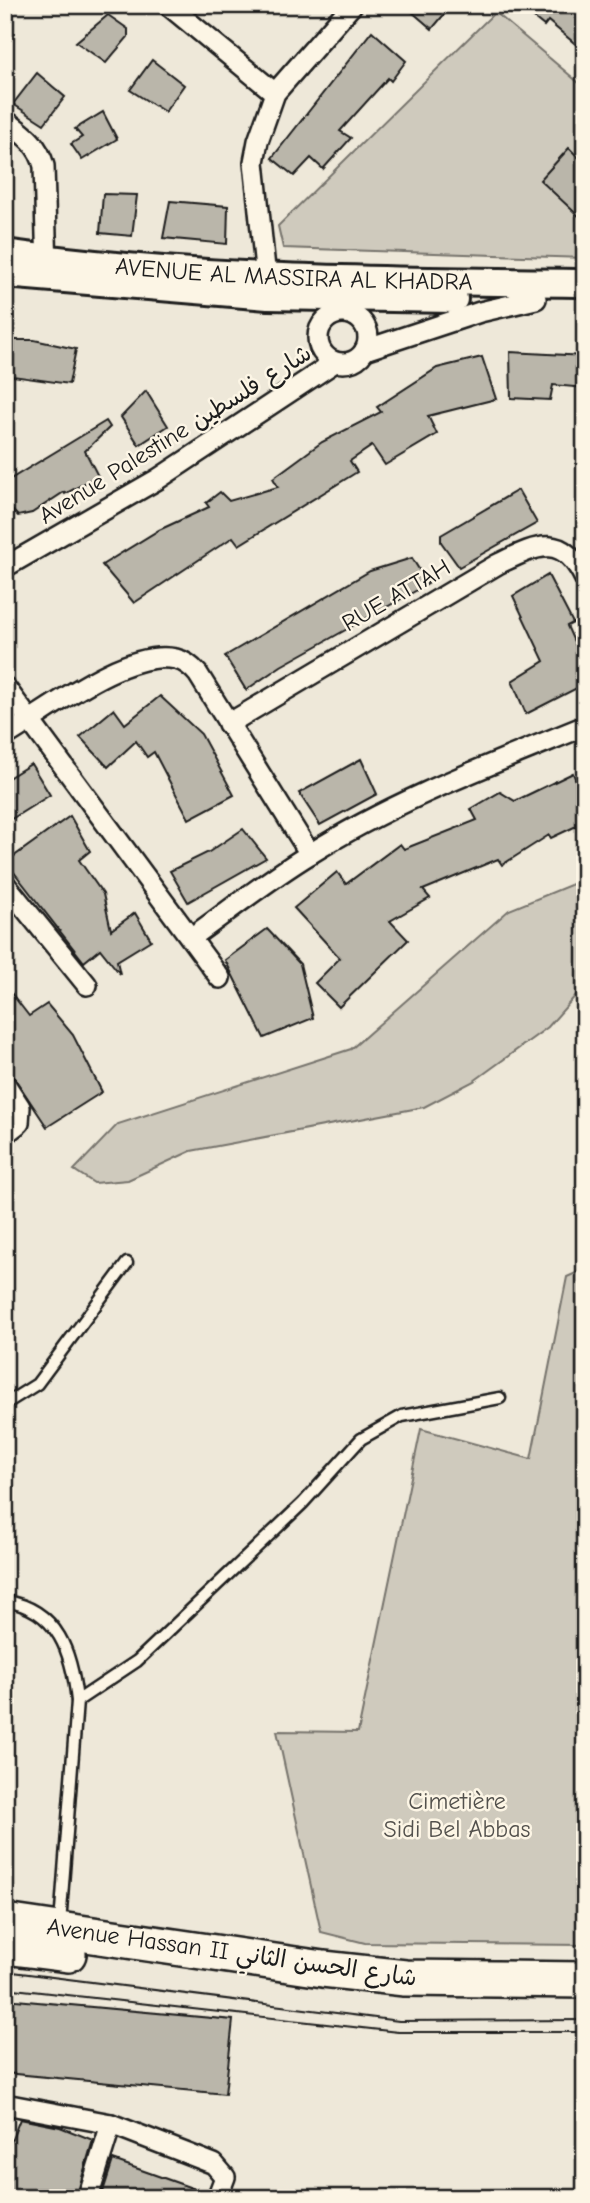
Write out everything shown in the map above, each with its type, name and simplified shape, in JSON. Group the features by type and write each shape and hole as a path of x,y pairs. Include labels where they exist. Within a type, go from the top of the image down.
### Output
{"highway":[{"name":"Avenue Hassan II شارع الحسن الثاني","path":"5,1922 58,1941 228,1978 401,1998 585,2000"},
{"name":"Avenue Hassan II شارع الحسن الثاني","path":"5,1946 58,1941 405,1978 585,1980"}],"main road":[{"name":"AVENUE AL MASSIRA AL KHADRA","path":"5,253 47,269"},
{"name":"AVENUE AL MASSIRA AL KHADRA","path":"5,274 47,269 266,285 345,296 585,300"},
{"name":"AVENUE AL MASSIRA AL KHADRA","path":"345,296 585,283"}],"street":[{"path":"168,5 275,93"},
{"path":"266,285 254,162 275,93 352,5"},
{"path":"5,120 32,140 44,166 47,269"},
{"path":"335,362 324,356 318,345 318,332 323,321 334,314 345,296 366,327 368,339 365,350"},
{"path":"365,350 456,320 536,299"},
{"name":"Avenue Palestine شارع فلسطين","path":"7,562 159,479 335,362 352,362 365,350"},
{"name":"RUE ATTAH","path":"228,724 498,564 537,545 563,550 572,558 585,579"},
{"path":"5,736 118,668 147,660 179,659 198,674 310,853"},
{"path":"5,687 220,978"},
{"path":"192,937 310,853 462,776 585,726"},
{"path":"5,884 87,985"},
{"path":"5,1084 21,1113 19,1123 5,1134"},
{"path":"5,2104 111,2124 214,2164 225,2177 217,2198"},
{"path":"88,2198 111,2124"}],"lane":[{"path":"5,1404 37,1384 127,1264"},
{"path":"77,1701 107,1685 137,1661 303,1503 361,1439 402,1416 500,1398"},
{"path":"5,1601 22,1603 47,1618 64,1640 73,1667 77,1701 58,1941"}],"green space":[{"path":"495,12 585,88 585,258 283,248 278,226"},
{"path":"585,879 585,985 548,1027 474,1081 424,1107 191,1151 128,1180 94,1183 74,1170 118,1124 351,1049 509,910"},
{"name":"Cimetière Sidi Bel Abbas","path":"585,1269 585,1945 365,1943 321,1932 277,1731 358,1732 421,1429 531,1459 567,1277"}],"building":[{"path":"404,5 452,5 432,29"},
{"path":"518,5 585,5 585,52 548,21 544,26"},
{"path":"108,15 128,29 128,37 106,63 76,42"},
{"path":"372,31 406,61 391,81 388,78 340,131 351,138 323,169 311,158 294,176 272,158"},
{"path":"152,60 184,85 165,112 130,90"},
{"path":"37,73 65,97 44,124 13,104"},
{"path":"103,112 117,139 82,160 71,144 82,137 75,129"},
{"path":"569,148 585,164 585,222 540,180"},
{"path":"103,194 137,195 132,236 100,233"},
{"path":"170,201 228,206 227,244 163,238"},
{"path":"5,340 34,340 76,349 69,384 5,375"},
{"path":"510,352 585,356 585,388 553,385 550,400 511,398"},
{"path":"482,357 496,399 428,416 437,434 385,465 372,446 350,461 357,472 239,545 233,537 134,603 102,565 159,530 209,507 206,503 220,492 229,501 278,487 273,478 322,442 381,412 377,407 437,368"},
{"path":"146,391 168,426 139,445 121,417"},
{"path":"106,421 110,427 85,451 98,476 65,494 64,492 32,513 18,516 5,503 5,485 9,480"},
{"path":"518,490 537,523 459,567 441,542 441,535"},
{"path":"412,558 428,584 281,666 246,690 225,656 370,571"},
{"path":"548,575 573,623 567,626 585,666 585,684 526,714 512,681 544,661 513,596"},
{"path":"160,696 201,734 234,795 189,819 154,752 147,757 136,741 108,767 80,737 114,709 125,724"},
{"path":"361,759 377,794 320,825 299,793"},
{"path":"31,764 50,795 5,823 5,780"},
{"path":"573,773 585,805 585,822 551,838 549,835 502,865 498,859 423,890 430,898 390,921 408,940 339,1007 315,983 340,958 294,908 337,872 346,884 400,844 404,849 477,820 471,809 500,792 515,801"},
{"path":"70,816 90,851 79,860 103,894 111,930 135,913 151,940 117,961 120,974 100,949 84,962 6,862"},
{"path":"243,829 266,858 188,902 170,871 209,852"},
{"path":"267,929 300,964 313,1018 264,1038 225,960"},
{"path":"5,985 29,1016 47,1004 73,1035 102,1092 47,1127 5,1064"},
{"path":"5,1999 233,2020 225,2094 5,2073"},
{"path":"20,2119 60,2127 93,2140 76,2198 5,2198 5,2157"},
{"path":"113,2160 206,2193 205,2198 101,2198"}],"tram line":[{"path":"5,1971 399,2021 585,2020"},
{"path":"5,1988 398,2032 585,2032"}]}
